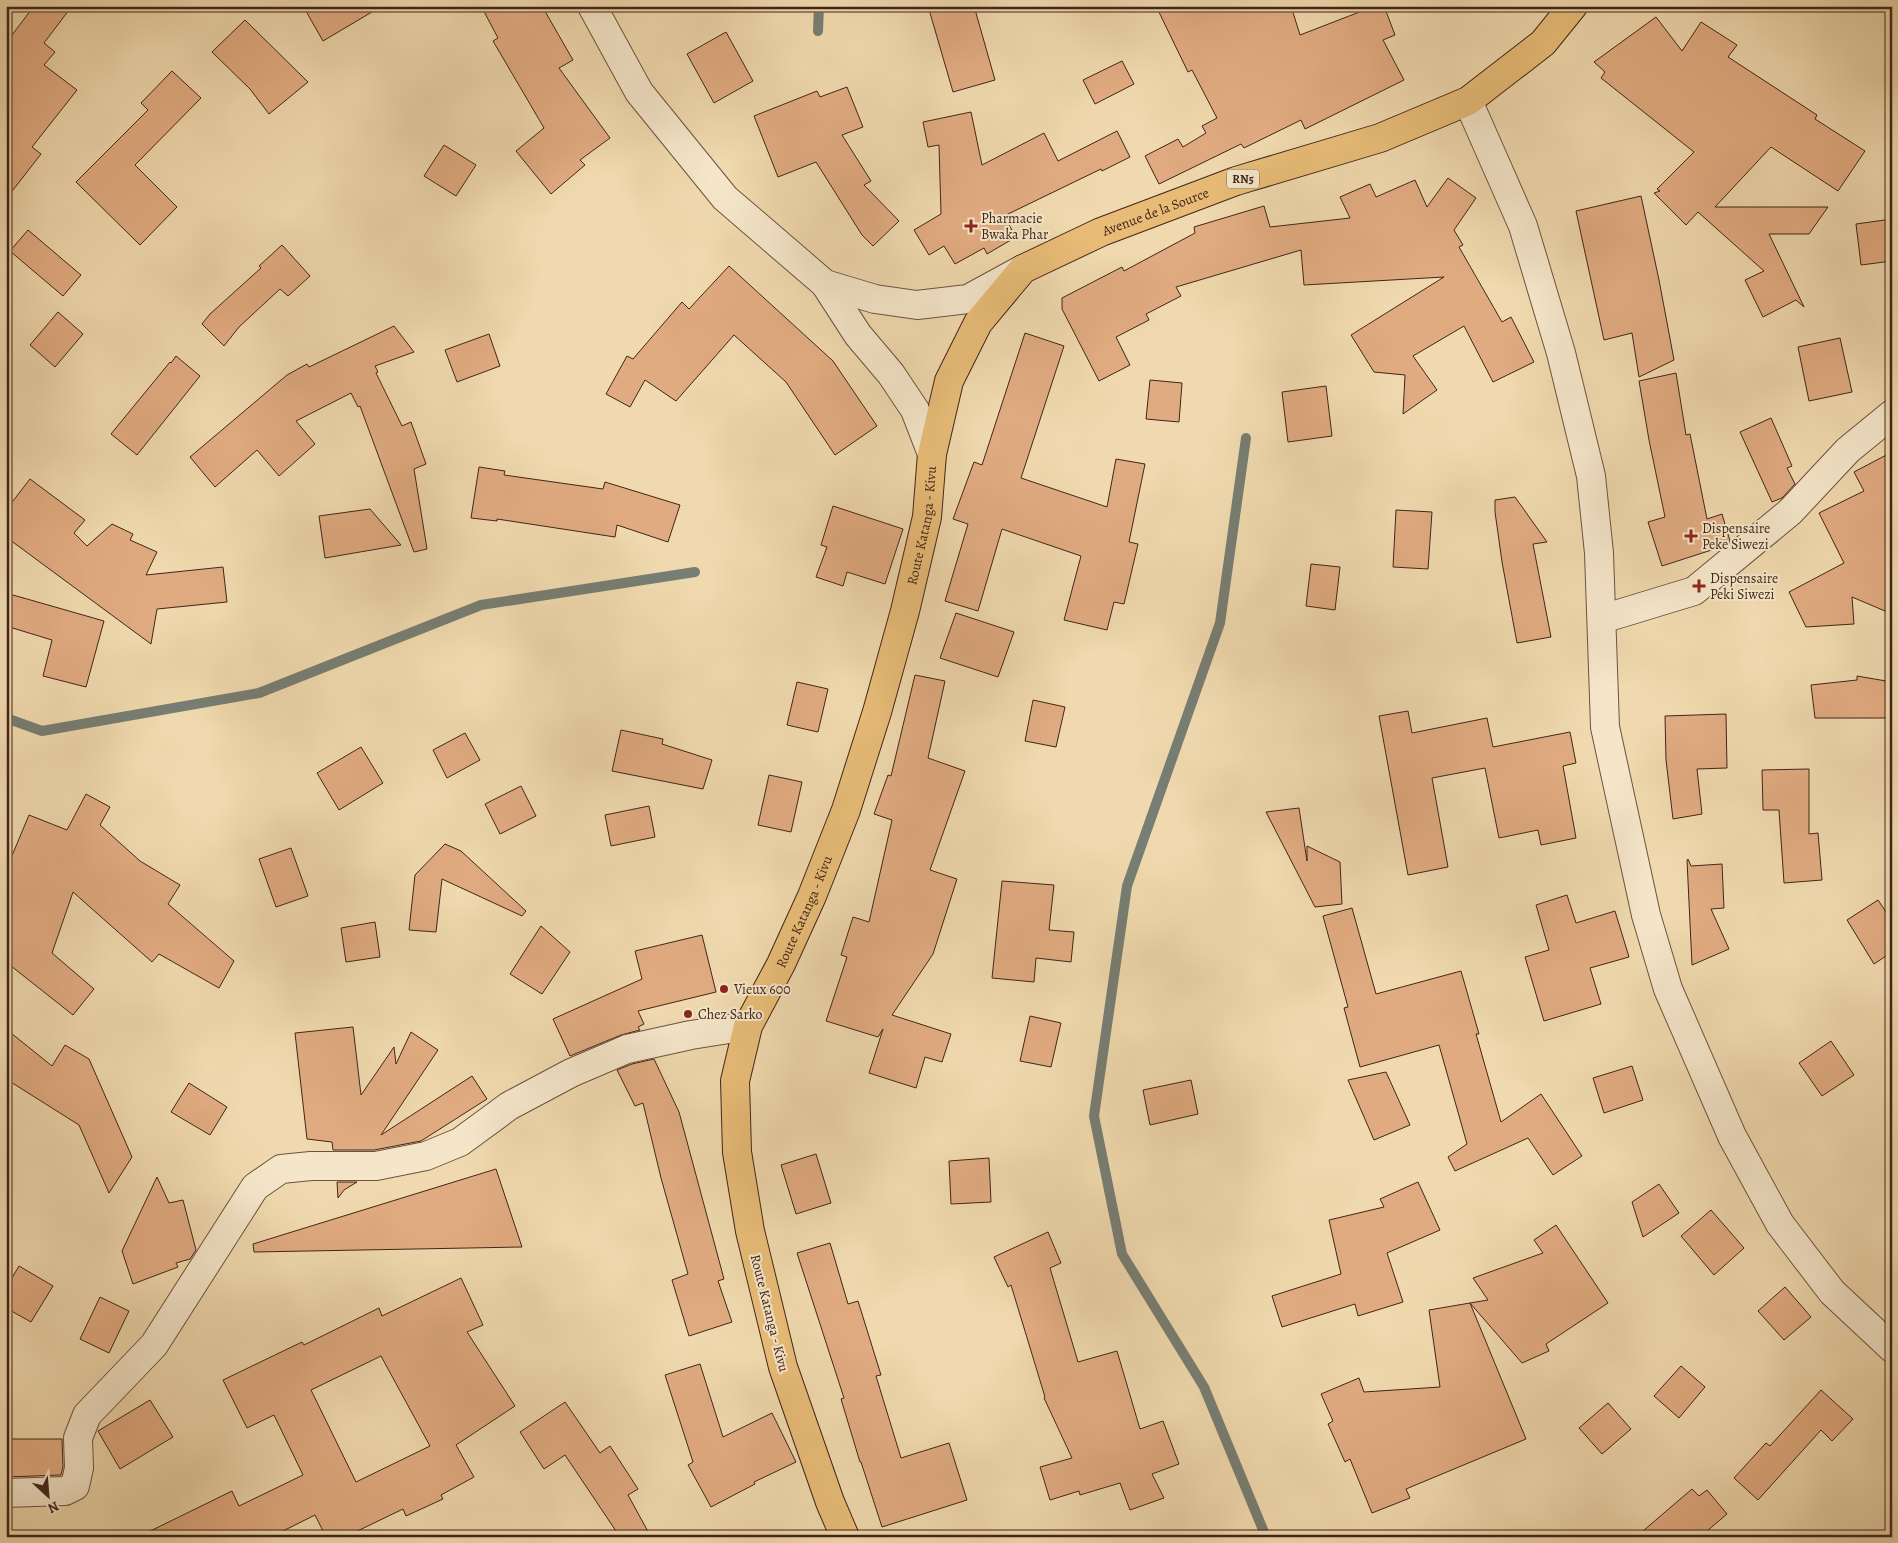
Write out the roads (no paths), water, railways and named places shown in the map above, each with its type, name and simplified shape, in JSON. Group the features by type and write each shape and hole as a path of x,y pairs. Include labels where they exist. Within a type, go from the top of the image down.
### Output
{"highway":[{"name":"Avenue de la Source","path":"932,454 949,381 978,323 1024,268 1100,232 1236,181 1380,138 1468,101 1543,43 1573,6"},
{"name":"Route Katanga - Kivu","path":"846,1537 830,1502 783,1367 750,1231 737,1152 734,1081 748,1026 782,964 812,896 846,810 877,712 905,611 927,517 932,454"}],"street":[{"path":"592,6 639,92 725,198 825,284 858,335 891,374 915,410 932,454"},
{"path":"1468,101 1523,226 1561,353 1591,476 1602,619 1604,727 1646,916 1668,990 1732,1136 1780,1224 1832,1292 1892,1348"},
{"path":"825,284 875,299 917,305 968,299 1024,268"},
{"path":"1602,619 1694,591 1790,512 1848,450 1892,414"},
{"path":"6,1493 65,1492 74,1486 79,1468 78,1438 87,1415 154,1345 254,1187 281,1168 376,1166 426,1156 460,1142 509,1106 571,1073 627,1049 691,1034 748,1026"}],"waterway":[{"path":"818,31 819,6"},
{"path":"1246,438 1220,623 1127,886 1094,1116 1122,1254 1204,1387 1266,1537"},
{"path":"6,718 42,731 259,693 481,605 695,572"}],"place":[{"name":"Pharmacie Bwaka Phar","path":"971,226"},
{"name":"Dispensaire Peke Siwezi","path":"1691,536"},
{"name":"Dispensaire Peki Siwezi","path":"1699,586"},
{"name":"Vieux 600","path":"724,989"},
{"name":"Chez Sarko","path":"688,1014"}]}
